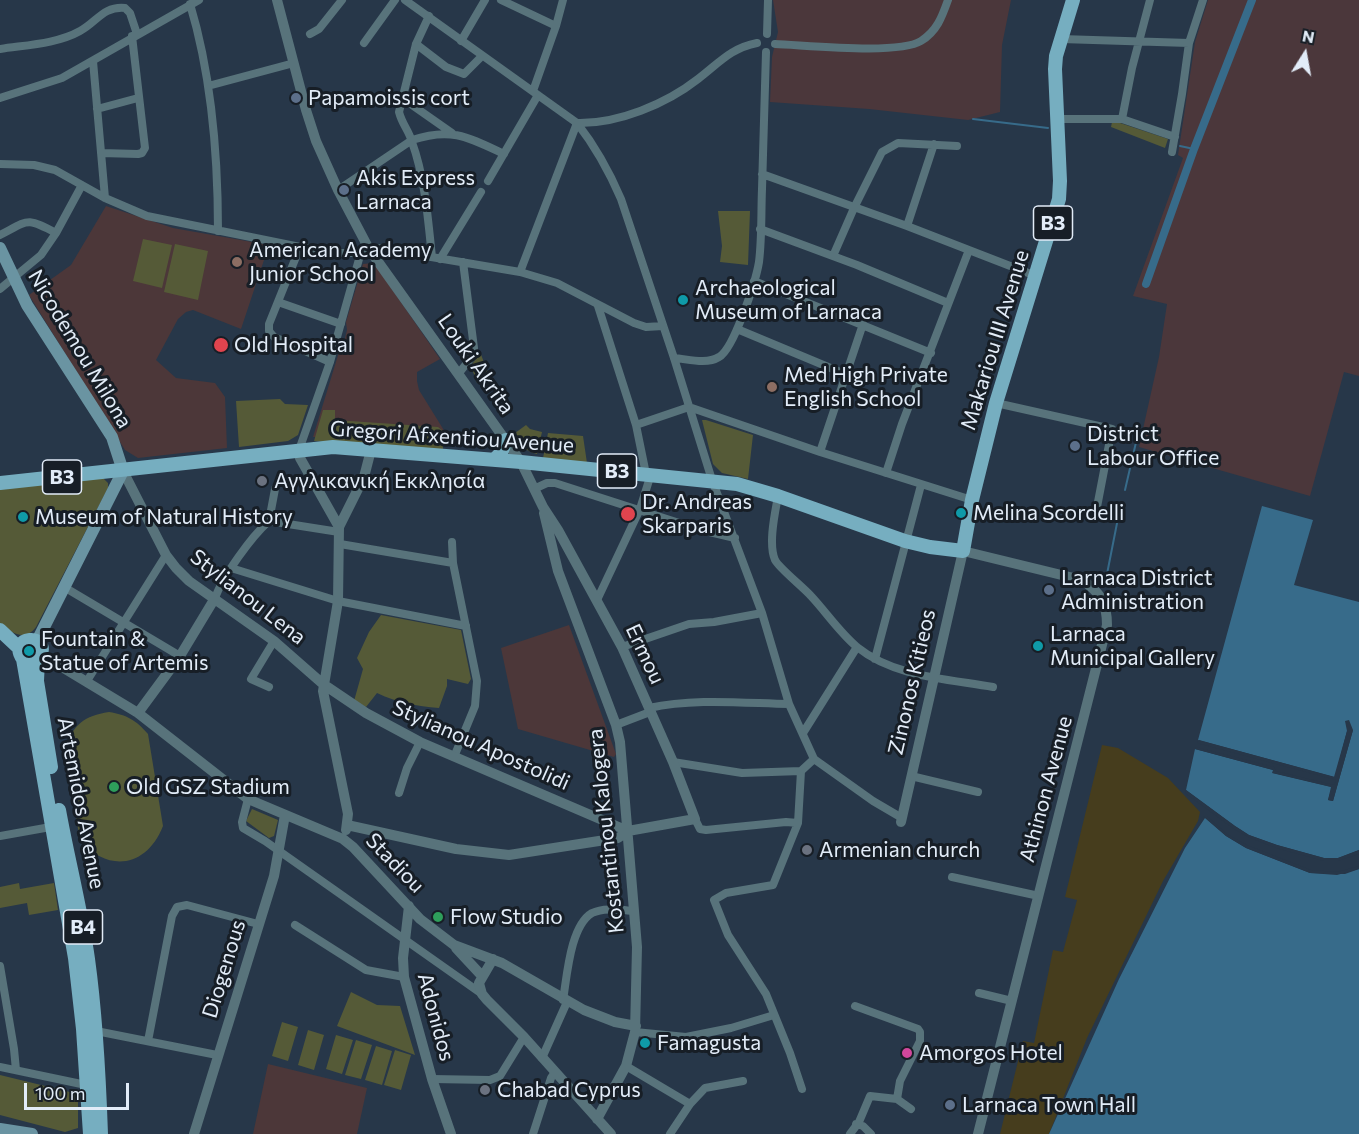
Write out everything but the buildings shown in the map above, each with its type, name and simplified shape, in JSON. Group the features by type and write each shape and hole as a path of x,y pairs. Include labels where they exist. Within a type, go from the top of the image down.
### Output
{"main road":[{"name":"Makariou III Avenue","path":"963,551 972,500 996,403 1059,199 1055,69 1073,0"},
{"name":"Nicodemou Milona","path":"0,248 27,305 112,437 123,471"},
{"path":"494,460 501,453 506,440"},
{"name":"Gregori Afxentiou Avenue","path":"0,483 333,447 521,462 737,484 778,496 905,542 963,551"},
{"path":"26,648 64,587 123,471"},
{"path":"4,633 26,648 32,662 40,657"},
{"name":"Artemidos Avenue","path":"26,648 57,825"},
{"name":"Artemidos Avenue","path":"40,657 38,681 75,958 90,1029 101,1134"},
{"name":"Artemidos Avenue","path":"90,1029 86,1085 90,1134"},
{"path":"8,1131 32,1134"}],"street":[{"path":"0,98 62,78 199,0"},
{"name":"Louki Akrita","path":"277,0 316,141 365,250 459,373 506,440 536,488 543,507"},
{"path":"310,34 319,29 342,0"},
{"path":"364,44 395,0"},
{"path":"405,0 577,123 600,156 621,199 712,480 762,613 789,704 814,759 901,820"},
{"path":"461,40 485,0"},
{"path":"501,0 556,26"},
{"path":"488,181 535,93 562,0"},
{"path":"767,34 768,0"},
{"path":"775,44 898,49 919,43 930,34 940,22 948,0"},
{"path":"1122,119 1138,42 1150,0"},
{"path":"1172,152 1189,43 1203,0"},
{"path":"190,4 199,32 208,86 218,197 218,231"},
{"path":"0,49 67,37 114,7 124,8 130,13 135,35 138,98 145,148 142,153 101,153"},
{"path":"429,16 416,44 399,112 401,122 412,140 422,178 436,258"},
{"path":"767,34 759,37 757,43 760,50 771,51 775,44"},
{"path":"767,34 772,37 775,44"},
{"path":"1061,39 1189,43"},
{"path":"577,123 602,121 648,109 677,95 734,50 757,43"},
{"path":"416,44 446,67 464,75 482,56"},
{"path":"674,358 703,361 721,356 732,340 754,281 759,262 766,52"},
{"path":"93,62 105,198"},
{"path":"208,86 294,63"},
{"path":"97,109 138,98"},
{"path":"402,98 453,134 504,154"},
{"path":"1057,119 1122,119 1175,137"},
{"path":"519,272 577,123"},
{"path":"338,190 412,140 437,134 453,134"},
{"path":"833,256 882,152 898,143 957,146"},
{"path":"907,226 934,144"},
{"path":"0,164 34,165 55,170 105,198 140,214 218,231 339,253 378,248 519,272 557,283 598,306 640,325 663,326"},
{"path":"762,174 907,226 1036,276"},
{"path":"0,289 41,255 56,233 82,185"},
{"path":"436,258 481,192"},
{"path":"0,235 26,222 33,221 56,233"},
{"path":"760,229 948,303"},
{"path":"300,247 269,324 269,331 274,337 330,362"},
{"path":"343,839 348,814 323,684 338,601 339,530 300,458 299,450 330,362 365,250"},
{"path":"886,473 902,424 969,250"},
{"path":"459,373 471,358 474,348 463,262"},
{"path":"754,281 931,353"},
{"path":"278,302 341,324"},
{"path":"597,600 640,509 648,474 636,425 598,306"},
{"path":"820,452 863,324"},
{"path":"737,328 845,374"},
{"path":"996,403 1112,429 1096,507"},
{"path":"636,425 689,407 820,452 972,500"},
{"path":"339,530 364,477 372,450"},
{"name":"Stylianou Lena","path":"123,471 166,555 176,568 189,581 274,641 323,684"},
{"path":"536,488 547,483 555,483 701,530 735,538"},
{"path":"875,659 921,485"},
{"path":"138,712 180,656 215,598 220,584 269,521 275,489"},
{"path":"778,496 773,552 776,562 812,597 857,647 893,667 933,677 993,687"},
{"name":"Ermou","path":"543,507 554,532 597,600 622,647 673,762 696,822"},
{"path":"269,521 339,530"},
{"name":"Kostantinou Kalogera","path":"554,532 558,571 616,725 620,742 637,947 635,1029 626,1066 597,1119"},
{"path":"452,542 453,563 477,681 475,706 454,757"},
{"path":"340,544 453,563"},
{"name":"Zinonos Kitieos","path":"901,820 963,551"},
{"name":"Athinon Avenue","path":"963,551 1082,580 1094,588 1101,597 1107,612 1107,625 1093,686 978,1134"},
{"path":"87,681 166,555"},
{"path":"231,568 338,601 466,626"},
{"path":"64,587 180,656"},
{"path":"622,647 689,624 762,613"},
{"path":"269,687 251,679 274,641"},
{"path":"803,733 857,647"},
{"name":"Stadiou","path":"40,657 87,681 138,712 248,799 343,839 410,906 420,919 454,945 493,959 565,1001 602,1018 635,1029 686,1037 731,1028 774,1015"},
{"name":"Stylianou Apostolidi","path":"323,684 366,713 420,742 628,831"},
{"path":"616,725 663,705 718,702 789,704"},
{"path":"399,793 407,768 420,742"},
{"path":"673,762 742,773 801,771 814,759"},
{"path":"801,771 798,824 773,885 726,893 714,900 728,934 766,994 802,1089"},
{"path":"911,776 978,792"},
{"path":"248,799 242,826 482,994 611,1134"},
{"name":"Diogenous","path":"194,1134 276,869 285,815"},
{"path":"347,825 456,849 509,855 618,838 628,831 696,822 700,829 706,830 786,822 798,824"},
{"name":"Artemidos Avenue","path":"0,836 57,825"},
{"path":"952,877 1039,896"},
{"path":"148,1041 172,916 177,907 187,905 258,924"},
{"name":"Adonidos","path":"410,906 402,958 404,977 432,1079 451,1134"},
{"path":"542,1058 565,1001 572,948 584,921 592,914 605,910 634,911"},
{"path":"295,925 366,970 404,977"},
{"path":"454,945 482,976"},
{"path":"482,994 479,982 493,959"},
{"path":"0,966 16,1070"},
{"path":"979,993 1012,1001"},
{"path":"855,1006 889,1017 918,1029 920,1032 920,1041 900,1081 897,1099"},
{"path":"90,1029 217,1055"},
{"path":"432,1079 490,1080 500,1076 524,1037"},
{"path":"626,1066 690,1104"},
{"path":"0,1067 86,1085"},
{"path":"533,1134 550,1078 555,1072"},
{"path":"674,1133 690,1104 705,1088 743,1081"},
{"path":"850,1134 870,1096 897,1099 911,1109"},
{"path":"856,1124 863,1126 871,1134"}],"shaded area":[{"path":"773,0 1011,0 1002,45 1000,112 968,120 869,109 770,102 772,57 778,32"},
{"path":"1208,0 1359,0 1359,376 1344,372 1310,496 1139,447 1159,357 1167,304 1133,296 1183,158 1178,155 1195,42"},
{"path":"106,206 173,228 269,245 241,329 193,310 186,312 178,319 156,360 176,378 215,383 225,397 227,448 138,458 125,450 29,295 71,265"},
{"path":"374,263 440,359 417,372 417,381 419,390 445,432 443,445 313,437 339,352 342,350 347,330 346,322 363,264"},
{"path":"569,625 616,754 614,757 518,729 501,648"},
{"path":"268,1064 367,1088 357,1134 253,1134"}],"green space":[{"path":"1112,122 1168,139 1165,148 1111,127"},
{"path":"718,211 750,211 748,265 720,262 722,246"},
{"path":"143,239 172,245 162,288 133,281"},
{"path":"175,244 208,251 198,300 164,292"},
{"path":"480,352 492,383 488,386 477,383 471,366"},
{"path":"280,399 285,404 308,405 298,435 288,441 239,447 236,401"},
{"path":"323,410 335,410 335,420 438,427 443,431 443,450 314,441"},
{"path":"702,420 753,435 748,479 722,473 713,464"},
{"path":"526,425 530,429 542,432 537,454 522,447 511,436"},
{"path":"548,433 583,436 587,463 543,458"},
{"path":"103,478 108,483 108,488 36,627 32,632 23,635 9,630 0,624 0,489"},
{"path":"381,615 461,630 471,679 468,684 447,679 447,686 439,708 407,704 377,693 366,707 354,701 363,669 357,658 369,632"},
{"name":"Old GSZ Stadium","path":"109,712 131,719 148,734 163,826 156,840 147,850 126,861 103,858 80,841 65,748 72,733 81,722"},
{"path":"252,809 278,820 274,836 269,838 246,821"},
{"path":"19,883 20,889 54,883 58,910 29,915 27,903 0,908 0,887"},
{"path":"351,992 377,1005 400,1006 415,1055 337,1026"},
{"path":"282,1022 298,1027 288,1061 272,1056"},
{"path":"308,1030 324,1035 314,1070 298,1065"},
{"path":"336,1035 353,1040 342,1074 326,1069"},
{"path":"356,1040 372,1045 361,1079 345,1075"},
{"path":"376,1046 392,1051 382,1085 365,1080"},
{"path":"395,1050 411,1055 401,1090 384,1085"},
{"path":"0,1075 78,1094 78,1128 65,1132 0,1115"}],"sand":[{"path":"1102,745 1118,748 1168,778 1200,812 1198,821 1163,881 1087,1038 1049,1134 1000,1134 1023,1041 1034,1043 1053,950 1063,952 1077,900 1065,897"}],"water":[{"path":"1262,506 1313,520 1294,585 1359,602 1359,850 1338,858 1324,858 1249,835 1186,790 1195,749 1273,770 1273,773 1332,787 1328,800 1333,801 1353,730 1347,731 1335,777 1198,740"},
{"path":"1205,818 1226,836 1246,848 1310,873 1345,874 1359,869 1359,1134 1049,1134 1119,979 1185,848"}],"pier":[{"path":"1349,720 1353,730 1333,801 1328,800 1331,787 1272,773 1273,770 1195,749 1196,747 1274,767 1276,771 1334,785 1336,780 1197,743 1199,740 1334,777 1347,731 1345,721"},
{"path":"1186,790 1249,835 1324,858 1338,858 1359,850 1359,854 1338,861 1324,861 1276,848 1234,829 1185,793"},
{"path":"1203,816 1207,816 1227,834 1247,845 1311,870 1337,872 1359,866 1359,869 1337,875 1310,873 1246,848 1226,836"}],"waterway":[{"path":"1146,284 1194,149 1252,0"},
{"path":"973,119 1048,128"},
{"path":"1180,146 1194,149"},
{"path":"1125,490 1137,438"},
{"path":"1099,579 1107,574 1120,508"}],"place":[{"name":"Papamoissis cort","path":"296,98"},
{"name":"Akis Express Larnaca","path":"344,190"},
{"name":"American Academy Junior School","path":"237,262"},
{"name":"Archaeological Museum of Larnaca","path":"683,300"},
{"name":"Old Hospital","path":"221,345"},
{"name":"Med High Private English School","path":"772,387"},
{"name":"District Labour Office","path":"1075,446"},
{"name":"Αγγλικανική Εκκλησία","path":"262,481"},
{"name":"Melina Scordelli","path":"961,513"},
{"name":"Dr. Andreas Skarparis","path":"628,514"},
{"name":"Museum of Natural History","path":"23,517"},
{"name":"Larnaca District Administration","path":"1049,590"},
{"name":"Larnaca Municipal Gallery","path":"1038,646"},
{"name":"Fountain & Statue of Artemis","path":"29,651"},
{"name":"Old GSZ Stadium","path":"114,787"},
{"name":"Armenian church","path":"807,850"},
{"name":"Flow Studio","path":"438,917"},
{"name":"Famagusta","path":"645,1043"},
{"name":"Amorgos Hotel","path":"907,1053"},
{"name":"Chabad Cyprus","path":"485,1090"},
{"name":"Larnaca Town Hall","path":"950,1105"}]}
